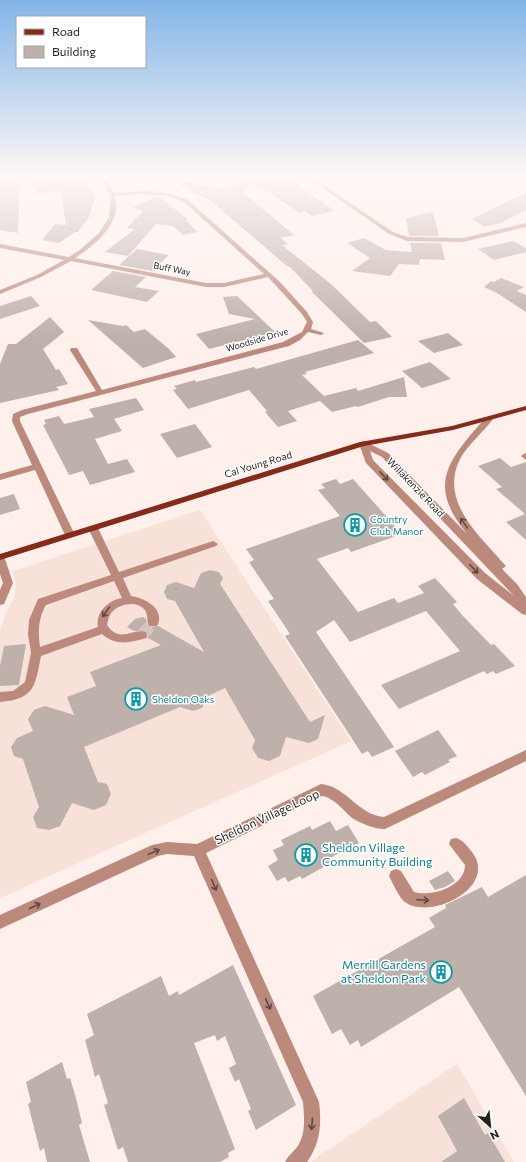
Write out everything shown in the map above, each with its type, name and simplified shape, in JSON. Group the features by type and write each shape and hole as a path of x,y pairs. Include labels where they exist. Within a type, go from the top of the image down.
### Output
{"main road":[{"name":"Cal Young Road","path":"0,558 363,444 453,428 526,408"}],"street":[{"path":"0,292 36,277 71,259 87,248 103,232"},
{"path":"221,232 269,275 305,313 310,322 307,330 321,333"},
{"path":"390,232 403,238 468,239 498,232"},
{"name":"Buff Way","path":"0,246 211,285 231,284 269,275"},
{"name":"Woodside Drive","path":"70,535 16,421 16,416 25,412 100,392 286,344 299,338 307,330"},
{"path":"74,350 100,392"},
{"path":"490,419 456,458 449,479 449,491 453,504 465,526 503,568 513,587"},
{"name":"Willakenzie Road","path":"363,444 385,455 513,587 523,594 526,605"},
{"name":"Willakenzie Road","path":"363,444 369,461 476,570 526,611"},
{"path":"0,477 38,466"},
{"path":"93,528 128,600"},
{"path":"0,697 15,696 30,684 36,653 32,641 37,609 42,602 213,544"},
{"path":"0,558 8,583 0,601"},
{"path":"142,635 134,638 117,639 110,636 103,629 102,619 104,613 116,603 128,600 141,602 148,605 152,610 153,623"},
{"path":"36,653 103,629"},
{"name":"Sheldon Village Loop","path":"0,922 157,850 167,848 188,851 198,850 325,790 361,816 380,823 391,822 526,755"},
{"path":"396,876 409,897 416,899 437,900 462,886 469,876 471,864 456,844"},
{"path":"198,850 311,1102 313,1115 308,1143 303,1153 294,1162"}],"shaded area":[{"path":"200,510 351,741 0,898 0,631 6,612 14,598 16,584 13,571"},
{"path":"457,1064 514,1162 310,1162"}],"building":[{"path":"48,232 75,232 59,243 42,240"},
{"path":"131,232 149,232 128,256 105,252"},
{"path":"180,232 197,232 183,235"},
{"path":"247,232 291,232 294,235 281,238 288,244 282,245 331,284 370,322 376,321 392,337 364,343 311,291 313,291 290,267 288,267"},
{"path":"408,232 438,232 439,236 409,236"},
{"path":"364,238 386,250 412,252 410,243 441,243 445,260 420,259 419,265 399,264 390,276 352,271 370,258 347,243"},
{"path":"513,241 526,248 526,252 494,260 478,249"},
{"path":"137,249 169,255 152,271 119,265"},
{"path":"113,271 146,277 135,287 159,291 147,302 91,290"},
{"path":"501,278 524,287 517,291 526,295 526,312 497,293 484,287 491,281 494,282"},
{"path":"31,296 40,306 0,319 0,306"},
{"path":"237,296 275,332 209,349 196,334 255,319 229,314 223,297"},
{"path":"50,317 64,332 43,349 56,370 59,369 68,384 56,387 59,390 0,403 0,364 8,344 16,344"},
{"path":"88,320 123,326 126,325 134,332 145,329 169,349 176,357 143,368"},
{"path":"448,333 463,345 434,353 418,341"},
{"path":"358,340 374,353 305,372 307,374 302,375 324,396 356,388 358,391 404,377 407,397 389,397 358,407 356,406 332,412 320,401 288,411 297,421 278,427 265,412 267,411 249,390 188,409 173,390 177,389 174,386 195,380 196,382 254,367 256,369"},
{"path":"430,362 451,379 422,388 402,371"},
{"path":"136,398 144,410 114,419 122,431 95,439 108,464 127,459 135,472 90,485 83,471 69,475 43,425 46,424 44,420 59,416 64,424 94,417 89,409"},
{"path":"195,424 212,447 177,458 160,434"},
{"path":"500,458 511,467 526,462 526,540 506,522 525,514 496,489 502,487 478,466"},
{"path":"336,479 340,484 353,479 402,534 351,552 348,548 317,559 358,612 394,598 398,603 424,593 418,586 435,578 457,602 453,604 463,616 491,645 494,644 515,666 496,674 493,671 487,674 484,671 399,709 381,685 460,651 426,611 350,642 334,620 316,632 394,747 372,757 368,751 362,754 285,636 290,634 268,601 274,599 249,562 254,560 246,549 340,516 318,490 325,488 321,484"},
{"path":"14,494 20,509 0,515 0,498"},
{"name":"Sheldon Oaks","path":"210,570 219,572 223,578 220,584 310,722 325,715 318,739 309,743 286,737 280,756 269,761 258,758 252,748 255,740 225,688 208,696 202,708 193,711 180,707 84,747 98,782 107,784 111,794 106,805 94,810 72,803 60,826 49,830 37,828 33,817 39,807 23,759 14,756 11,747 17,738 33,731 28,719 34,710 45,706 74,715 67,697 96,686 90,672 161,645 148,638 146,631 134,631 127,627 135,619 143,617 146,619 148,627 158,626 204,652 175,601 167,599 164,592 167,585 176,582 194,588 201,573"},
{"path":"26,644 19,685 0,686 0,666 4,646"},
{"path":"438,730 457,756 448,760 450,762 425,775 422,772 413,777 395,751"},
{"name":"Sheldon Village Community Building","path":"330,821 336,831 348,825 359,843 328,859 331,863 302,879 300,876 288,882 285,877 277,881 268,866 278,860 273,850 284,845 281,840 310,826 312,830"},
{"path":"448,871 455,881 445,887 435,890 429,881"},
{"name":"Merrill Gardens at Sheldon Park","path":"526,875 526,1096 459,987 361,1047 358,1040 350,1045 341,1029 332,1034 313,996 435,927 429,918 446,908 445,905 482,887 488,897"},
{"path":"233,965 296,1105 256,1130 248,1111 251,1109 239,1079 235,1082 229,1068 236,1064 225,1036 217,1041 215,1035 194,1043 235,1149 228,1153 229,1157 220,1162 128,1162 123,1147 118,1150 104,1105 108,1103 99,1074 95,1077 85,1040 94,1035 87,1014 161,976 169,996 178,991 179,995"},
{"path":"62,1062 67,1079 70,1078 76,1098 82,1123 79,1125 90,1162 47,1162 44,1148 40,1151 28,1104 31,1102 26,1082"},
{"path":"464,1098 485,1135 488,1133 505,1162 441,1162 457,1151 438,1116"}],"tunnel":[{"path":"142,635 153,623 152,624"}],"place":[{"name":"Country Club Manor","path":"355,525"},
{"name":"Sheldon Oaks","path":"136,699"},
{"name":"Sheldon Village Community Building","path":"306,855"},
{"name":"Merrill Gardens at Sheldon Park","path":"441,972"}]}
